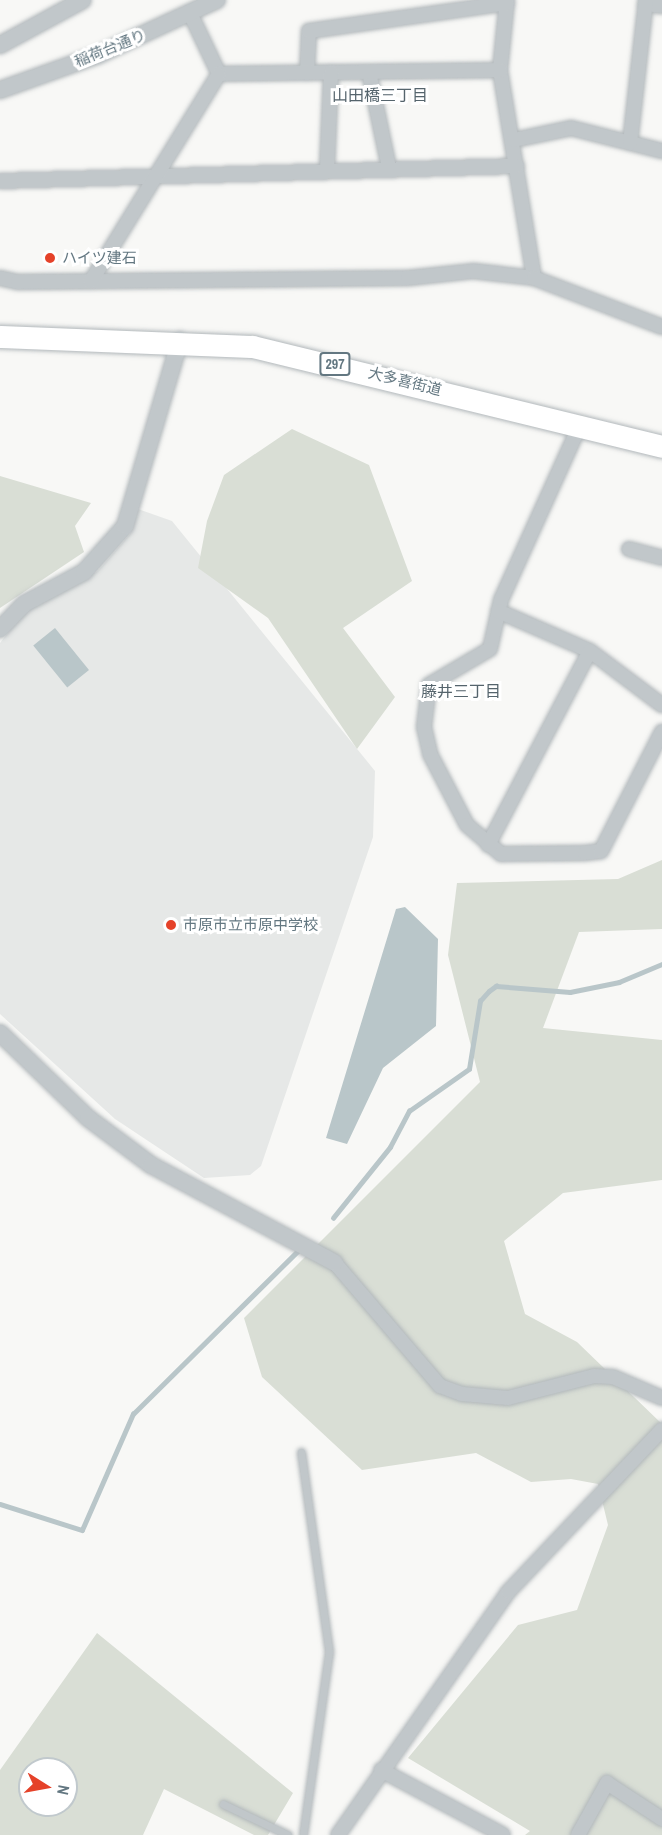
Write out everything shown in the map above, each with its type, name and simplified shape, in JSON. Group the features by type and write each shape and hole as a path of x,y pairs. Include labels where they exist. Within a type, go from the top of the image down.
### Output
{"highway":[{"name":"大多喜街道","path":"0,337 180,340 284,352 662,447"}],"street":[{"name":"稲荷台通り","path":"0,90 217,0"},
{"path":"0,45 79,1"},
{"path":"306,73 309,31 507,2 500,70 514,140 534,279"},
{"path":"630,143 646,2 662,6"},
{"path":"190,13 219,74"},
{"path":"219,74 500,70"},
{"path":"327,170 331,72"},
{"path":"369,72 389,168"},
{"path":"91,281 219,74"},
{"path":"514,140 571,128 662,151"},
{"path":"0,181 158,172 517,166"},
{"path":"0,278 91,281 408,278 473,271 534,279 662,327"},
{"path":"0,629 24,604 84,572 125,526 180,340"},
{"path":"580,425 498,611 490,649 429,685 424,727 430,754 467,825 488,845 514,855 601,851 662,732"},
{"path":"629,549 662,558"},
{"path":"498,611 590,651 662,705"},
{"path":"488,845 590,651"},
{"path":"0,1033 88,1118 151,1166 335,1263 440,1386 462,1394 508,1398 594,1377 613,1377 662,1398"},
{"path":"338,1835 381,1770 527,1568 662,1430"},
{"path":"381,1770 503,1835"},
{"path":"578,1835 607,1782 662,1819"}],"lane":[{"path":"301,1452 329,1652 303,1835"},
{"path":"223,1804 288,1835"}],"shaded area":[{"path":"292,429 369,465 412,581 343,628 395,697 357,749 268,618 198,568 207,521 224,475"},
{"path":"0,476 91,503 75,526 84,552 0,608"},
{"name":"市原市立市原中学校","path":"138,509 172,521 375,771 373,837 261,1166 250,1175 204,1178 115,1119 0,1014 0,643 25,611 98,571 130,534"},
{"path":"55,628 89,670 67,688 33,646"},
{"path":"662,860 662,929 579,932 543,1028 662,1040 662,1180 563,1193 504,1241 525,1314 577,1342 662,1424 662,1835 525,1835 530,1831 408,1758 518,1625 577,1610 608,1525 598,1484 571,1479 531,1482 476,1453 362,1470 262,1377 244,1318 480,1082 448,955 457,883 618,879"},
{"path":"405,907 438,939 436,1026 383,1068 347,1144 326,1138 396,909"},
{"path":"97,1633 293,1793 268,1835 254,1835 164,1789 143,1835 0,1835 0,1770"}],"waterway":[{"path":"333,1218 390,1147 409,1111 469,1069 480,1001 489,991 496,986 570,992 619,982 662,964"},
{"path":"0,1504 82,1530 133,1414 298,1251"}],"place":[{"name":"ハイツ建石","path":"50,258"},
{"name":"市原市立市原中学校","path":"171,925"}],"district":[{"name":"山田橋三丁目","path":"380,95"},
{"name":"藤井三丁目","path":"461,691"}]}
